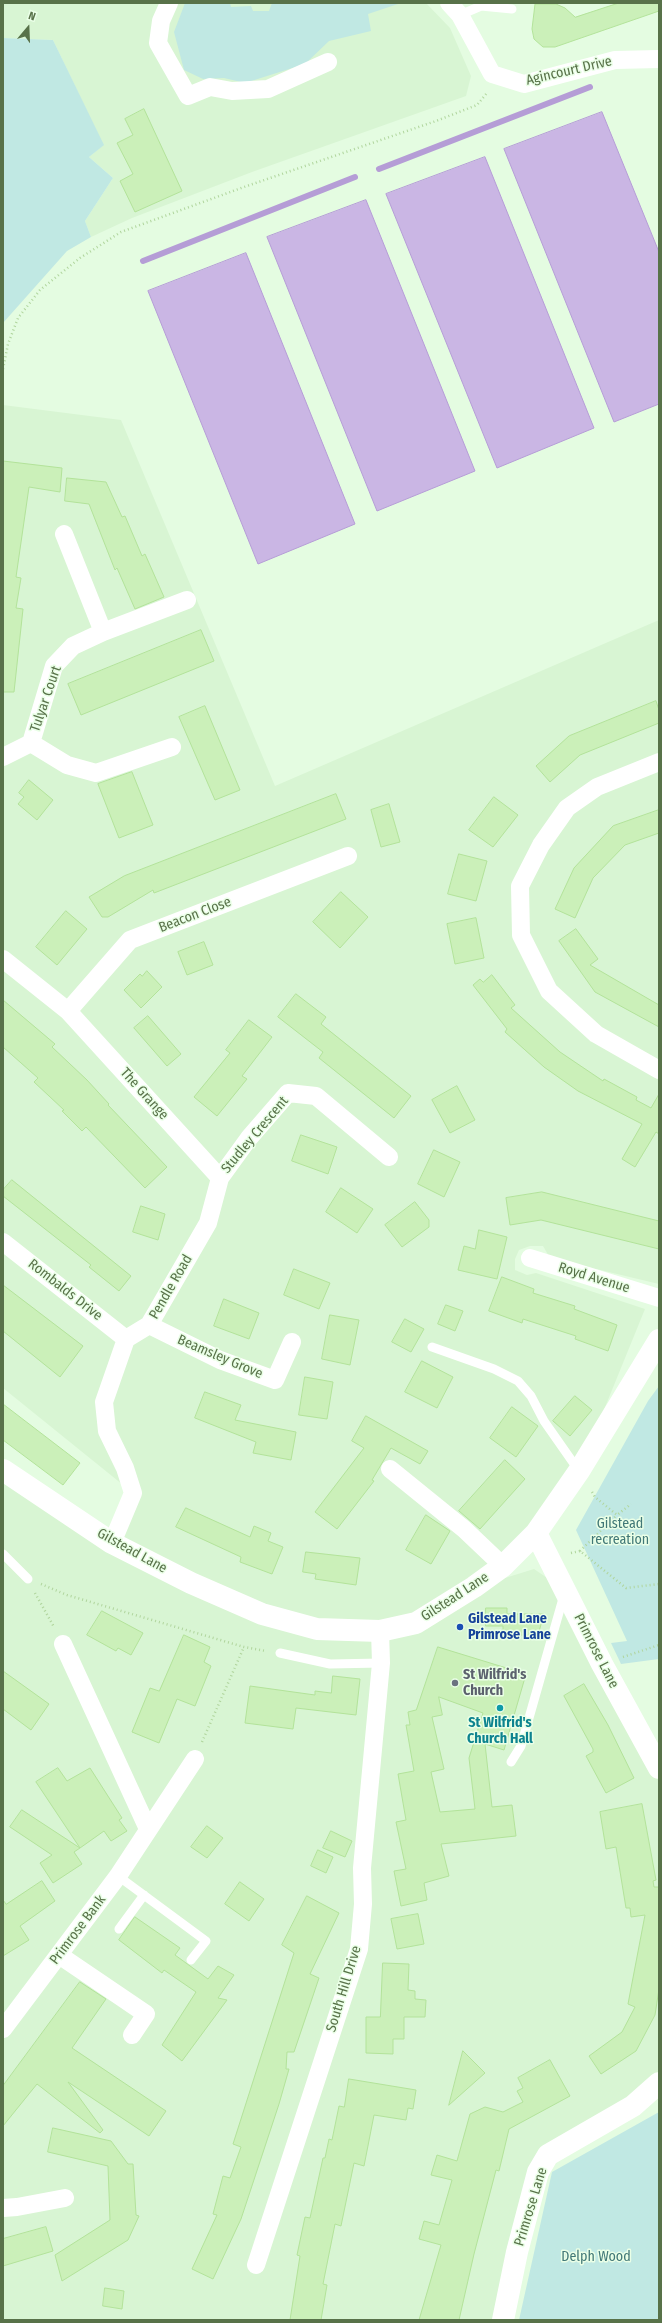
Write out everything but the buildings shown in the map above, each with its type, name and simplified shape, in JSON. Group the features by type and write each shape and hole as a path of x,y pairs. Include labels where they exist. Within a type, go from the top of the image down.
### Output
{"street":[{"path":"169,3 161,22 158,43 188,96 210,87 232,91 268,88 328,62"},
{"path":"455,9 492,74"},
{"name":"Agincourt Drive","path":"492,74 524,84 615,60 659,59"},
{"path":"64,534 103,632"},
{"name":"Tulyar Court","path":"3,757 31,743 54,666 73,646 103,632 188,600"},
{"name":"Tulyar Court","path":"31,743 67,765 96,773 172,747"},
{"path":"659,762 597,787 567,808 540,845 520,886 520,935 549,990 596,1034 659,1070"},
{"name":"Beacon Close","path":"68,1011 130,940 348,856"},
{"path":"3,959 68,1011"},
{"name":"The Grange","path":"68,1011 220,1178"},
{"name":"Studley Crescent","path":"220,1178 249,1138 288,1093 316,1096 389,1158"},
{"name":"Pendle Road","path":"126,1339 149,1325 208,1223 220,1178"},
{"name":"Rombalds Drive","path":"3,1242 126,1339"},
{"name":"Royd Avenue","path":"530,1258 659,1298"},
{"name":"Beamsley Grove","path":"149,1325 220,1360 275,1380 292,1342"},
{"path":"112,1543 133,1493 125,1468 107,1431 104,1402 126,1339"},
{"name":"Gilstead Lane","path":"3,1470 112,1543 191,1583 262,1614 318,1629 380,1631 416,1623 474,1587 503,1566 536,1533 579,1471 659,1340"},
{"path":"390,1469 464,1529 503,1566"},
{"name":"Primrose Lane","path":"536,1533 602,1664 659,1768"},
{"name":"South Hill Drive","path":"256,2265 358,1949 363,1904 362,1868 381,1663 380,1631"},
{"path":"63,1644 148,1829"},
{"name":"Primrose Bank","path":"3,2028 118,1876 195,1759"},
{"path":"59,1955 146,2014 132,2035"},
{"name":"Primrose Lane","path":"503,2320 517,2252 538,2172 548,2155 633,2106 659,2083"},
{"path":"3,2208 17,2207 65,2198"}],"lane":[{"path":"455,9 481,6 512,9"},
{"path":"432,1347 494,1369 518,1381 531,1396 544,1421 579,1471"},
{"path":"3,1554 28,1579"},
{"path":"512,1762 522,1746 565,1590"},
{"path":"280,1653 330,1664 381,1663"},
{"path":"118,1876 206,1941 191,1960"},
{"path":"119,1929 144,1895"}],"path":[{"path":"3,369 8,344 18,318 40,290 80,258 121,232 477,105 488,92 492,74"},
{"path":"579,1471 594,1497 617,1515"},
{"path":"549,1558 580,1551 617,1515 631,1504"},
{"path":"580,1551 626,1588 659,1584"},
{"path":"28,1579 63,1644"},
{"path":"28,1579 67,1595 244,1647 280,1653"},
{"path":"602,1664 659,1645"},
{"path":"195,1759 244,1647"}],"shaded area":[{"path":"3,3 426,3 450,28 471,76 466,96 252,172 132,218 91,237 85,221 113,178 89,157 103,145 53,40 3,38"},
{"path":"602,112 659,252 659,404 614,422 504,149"},
{"path":"485,157 594,428 497,468 386,194"},
{"path":"366,200 475,471 377,511 267,237"},
{"path":"246,253 355,524 258,564 148,291"},
{"path":"3,405 121,420 275,786 659,620 659,1284 550,1258 543,1246 530,1246 519,1250 515,1259 515,1270 527,1275 536,1273 645,1309 579,1471 476,1587 534,1569 565,1590 659,1768 659,2083 548,2155 503,2320 3,2320 3,1470 112,1542 133,1493 3,1388"}],"green space":[{"path":"185,3 230,3 231,7 251,6 253,11 269,11 272,3 401,3 368,14 371,31 329,41 305,64 245,83 224,78 203,79 184,70 174,32"},
{"path":"3,38 53,40 104,145 89,157 113,178 85,221 91,237 67,251 3,323"},
{"name":"Gilstead recreation","path":"659,1386 659,1659 621,1664 611,1643 627,1641 576,1530 648,1401"},
{"name":"Delph Wood","path":"659,2112 659,2320 519,2320 552,2172"}],"waterway":[{"path":"379,169 590,87"},
{"path":"143,261 355,177"}],"place":[{"name":"Gilstead Lane Primrose Lane","path":"460,1627"},
{"name":"St Wilfrid's Church","path":"455,1683"},
{"name":"St Wilfrid's Church Hall","path":"500,1708"}]}
